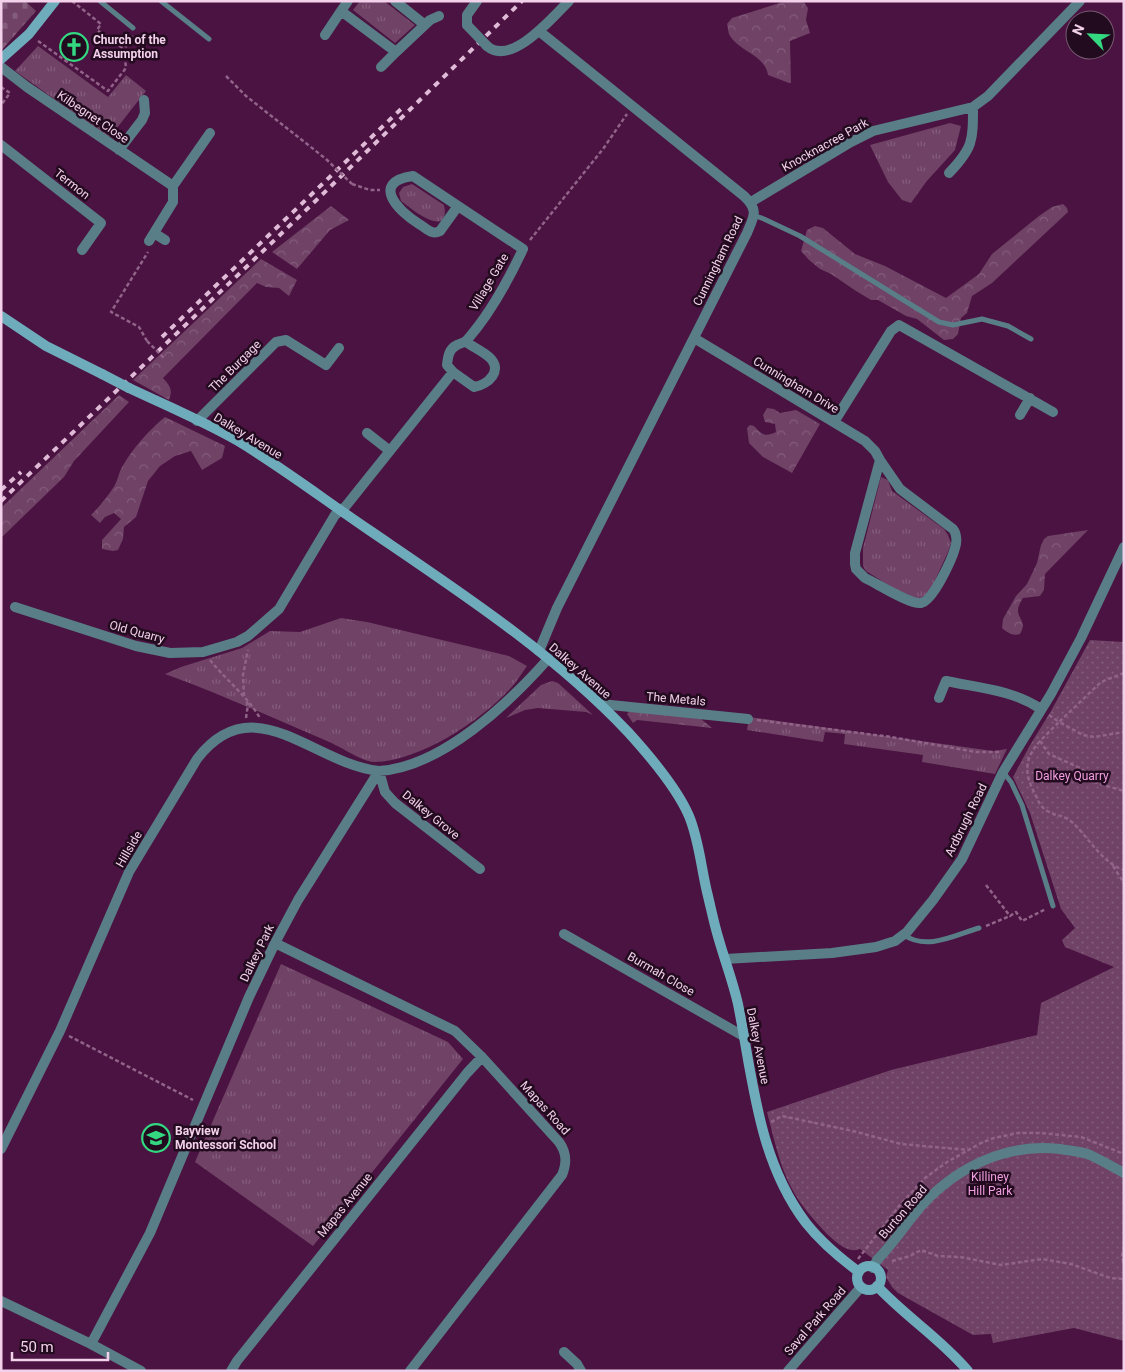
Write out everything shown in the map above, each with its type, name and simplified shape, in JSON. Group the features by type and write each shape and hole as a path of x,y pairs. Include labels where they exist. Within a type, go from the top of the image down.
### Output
{"street":[{"path":"1,59 29,34 55,1"},
{"path":"325,35 348,1"},
{"path":"395,1 425,25"},
{"path":"477,1 467,15 467,25 492,51 511,51 539,31 569,1"},
{"name":"Knocknacree Park","path":"751,202 851,142 873,131 974,107 988,96 1080,1"},
{"path":"341,11 396,52"},
{"path":"381,67 425,25 439,16"},
{"name":"Cunningham Road","path":"539,31 751,202 754,215 745,238 558,608 539,651"},
{"name":"Kilbegnet Close","path":"1,67 27,87 172,186"},
{"path":"120,150 146,113 144,100"},
{"path":"949,173 963,158 971,144 974,107"},
{"path":"165,240 151,237 173,202 172,186 210,132"},
{"name":"Termon","path":"1,145 101,223 82,250"},
{"name":"Village Gate","path":"391,190 398,179 413,176 522,249 509,276 485,315 466,342 456,345 449,353 447,365 452,372"},
{"path":"391,190 391,196 395,204 413,220 432,232 440,232 458,206"},
{"name":"Dalkey Avenue","path":"1,316 46,346 246,446 510,628 601,704 645,751 669,783 688,815 697,842 702,874 735,993 762,1128 774,1167 804,1221 827,1246 859,1272"},
{"path":"834,422 891,330 899,325 1053,412"},
{"name":"Cunningham Drive","path":"694,338 865,440 875,451 900,490 953,529 956,533 956,547 936,589 924,603 920,604 905,599 865,578 860,574 855,564 857,540 880,460"},
{"name":"The Burgage","path":"198,421 276,342 286,340 326,365 339,348"},
{"path":"340,511 346,507 452,372 474,387 483,386 493,378 495,367 491,359 466,342"},
{"path":"1020,415 1030,398"},
{"path":"367,433 390,451"},
{"name":"Old Quarry","path":"15,607 136,646 170,653 203,652 237,642 248,636 279,609 335,515 340,511"},
{"name":"Ardbrugh Road","path":"725,959 832,953 885,944 895,941 903,935 933,900 959,864 1003,772 1051,694 1081,638 1124,547"},
{"path":"379,771 388,770 430,756 483,723 521,689 548,659"},
{"path":"939,698 946,681 1010,694 1028,701 1041,710"},
{"name":"The Metals","path":"601,704 748,719"},
{"name":"Hillside","path":"1,1149 4,1138 60,1031 130,872 192,767 212,742 230,732 244,728 266,728 347,764 367,770 379,771"},
{"name":"Dalkey Grove","path":"379,771 386,792 395,803 480,869"},
{"name":"Dalkey Park","path":"91,1344 150,1233 249,997 274,943 303,892 379,771"},
{"name":"Burmah Close","path":"564,934 745,1037"},
{"name":"Mapas Road","path":"274,943 455,1031 482,1057 559,1142 565,1154 562,1175 410,1371"},
{"name":"Mapas Avenue","path":"231,1371 466,1073 482,1057"},
{"name":"Burton Road","path":"873,1268 923,1204 944,1184 988,1158 1018,1149 1044,1147 1090,1155 1124,1173"},
{"path":"865,1268 873,1268 881,1277 877,1286 868,1290 861,1287 857,1279 859,1272 865,1268"},
{"path":"877,1286 890,1300 946,1348 968,1371"},
{"name":"Saval Park Road","path":"788,1371 861,1287"},
{"path":"1,1301 91,1344 141,1371"},
{"path":"564,1352 577,1364 581,1371"}],"lane":[{"path":"100,1 133,28"},
{"path":"161,1 209,39"},
{"path":"754,215 800,236 939,322 953,325 982,319 1008,326 1031,339"},
{"path":"1003,772 1011,782 1022,805 1053,906"},
{"path":"903,935 916,942 932,941 950,939 979,928"}],"path":[{"path":"72,1 101,24 97,30 124,49"},
{"path":"29,34 108,92 126,68 124,49 133,36"},
{"path":"226,76 246,96 326,159 352,184 370,190 391,190"},
{"path":"1,87 10,93 1,105"},
{"path":"522,249 602,149 632,106"},
{"path":"151,237 149,250 111,312 138,327 147,342 164,358"},
{"path":"244,728 248,704 244,696 243,675 248,636"},
{"path":"203,652 224,677 244,696 266,728"},
{"path":"1124,673 1101,682 1040,741 1032,750 1027,762 1029,783 1041,806 1050,813 1064,816 1073,823 1112,865 1124,883"},
{"path":"1041,710 1083,736 1124,732"},
{"path":"748,719 891,737 976,752 1015,753"},
{"path":"1040,741 1049,754 1084,771 1087,780 1124,791"},
{"path":"1112,865 1124,870"},
{"path":"986,885 1010,916"},
{"path":"979,928 1016,912 1022,921 1053,906"},
{"path":"60,1031 204,1105"},
{"path":"762,1128 782,1116 853,1131 901,1144 968,1150"},
{"path":"1124,1246 1122,1256 1124,1266"},
{"path":"885,1252 892,1262 921,1250 938,1256 960,1257 1000,1264 1042,1259 1071,1264 1110,1278 1124,1279"}],"green space":[{"path":"1,1 25,1 36,11 1,51"},
{"path":"360,1 384,1 415,25 395,43 353,10"},
{"path":"803,1 808,8 806,20 810,33 790,41 791,83 789,83 768,75 766,68 757,58 734,41 730,36 727,24 732,18 783,2"},
{"path":"38,46 108,97 126,75 146,91 109,138 15,71"},
{"path":"950,123 961,126 955,150 926,182 911,203 902,200 888,182 870,145"},
{"path":"412,184 444,205 445,215 442,220 433,221 427,219 401,201 399,193 403,187"},
{"path":"1063,204 1068,212 992,283 972,296 967,313 961,318 958,334 953,339 944,340 917,319 906,316 878,300 871,300 820,269 801,251 807,230 815,226 823,228 855,254 885,266 946,298 979,274 992,254 1039,216 1052,207"},
{"path":"331,206 349,220 330,230 297,269 272,252"},
{"path":"261,259 297,280 289,296 279,288 266,287 257,283 163,378 170,388 169,400 133,380"},
{"path":"119,395 129,402 74,461 64,477 1,538 1,508"},
{"path":"767,408 774,409 780,413 796,410 820,424 792,473 763,457 749,443 747,428 750,425 764,434 776,432 775,424 765,422 763,415"},
{"path":"165,417 225,446 222,458 202,470 191,451 175,456 160,466 148,481 136,517 124,527 123,539 118,550 102,549 102,540 121,519 114,513 105,517 100,523 91,515 115,485 121,469 131,453"},
{"path":"881,477 888,480 892,491 944,529 951,543 929,593 919,599 896,590 866,571 863,566 863,548"},
{"path":"1088,530 1045,574 1044,590 1040,596 1023,598 1018,610 1023,624 1020,634 1010,634 1002,628 1003,619 1016,596 1027,584 1037,563 1044,539 1048,536"},
{"path":"341,618 367,622 509,656 527,666 509,690 482,715 465,727 447,738 410,755 375,762 364,760 332,743 165,674 181,667 242,648 270,631 300,632"},
{"name":"Killiney Hill Park","path":"1090,640 1124,642 1124,1341 1074,1328 993,1343 991,1334 973,1335 898,1293 886,1277 888,1270 860,1249 846,1249 827,1234 804,1207 787,1180 767,1112 891,1070 1037,1035 1041,1003 1114,967 1065,947 1062,940 1075,928 1061,909 1030,813 1013,777"},
{"path":"552,681 558,683 593,715 586,712 538,708 525,710 506,718 541,685"},
{"path":"631,709 701,719 712,728 637,720 633,723 627,714"},
{"path":"749,717 993,751 1007,749 995,774 922,762 923,755 844,744 845,734 825,732 823,742 747,730"},
{"path":"281,964 448,1042 463,1059 313,1246 195,1162"}],"railway":[{"path":"1,501 522,1"},
{"path":"162,337 401,109"},
{"path":"1,490 21,472"}],"place":[{"name":"Church of the Assumption","path":"74,47"},
{"name":"Bayview Montessori School","path":"156,1138"}],"park label":[{"name":"Dalkey Quarry","path":"1072,776"}]}
